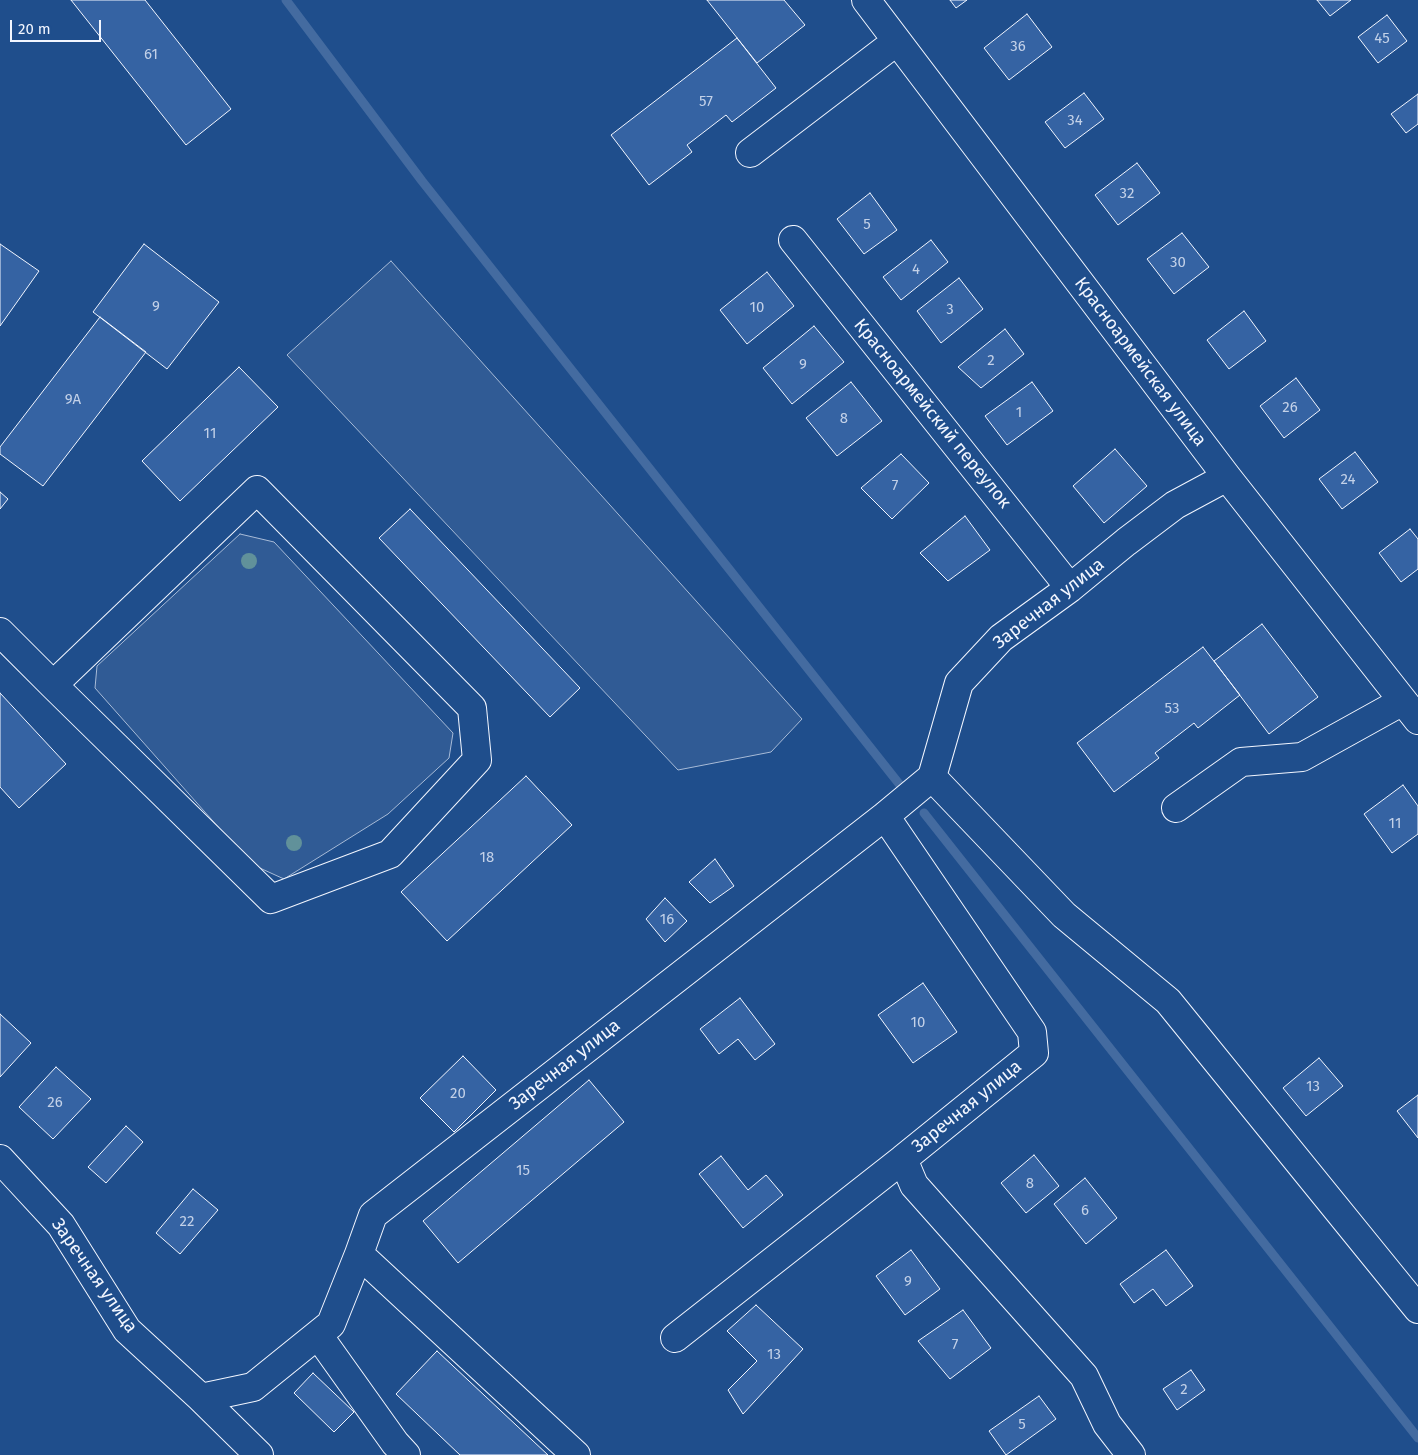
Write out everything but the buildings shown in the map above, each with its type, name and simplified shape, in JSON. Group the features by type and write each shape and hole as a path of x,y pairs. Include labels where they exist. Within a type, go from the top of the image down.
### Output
{"street":[{"name":"Красноармейская улица","path":"866,0 1227,477 1411,710"},
{"path":"750,152 897,41"},
{"name":"Красноармейский переулок","path":"793,240 1070,588"},
{"name":"Заречная улица","path":"0,1159 61,1225 127,1330 201,1398 253,1387 331,1324 360,1254 373,1215 885,816 932,777 959,683 1001,638 1070,588 1175,505 1227,477"},
{"path":"0,632 53,685 271,899 390,854 477,760 472,708 257,490 53,685"},
{"path":"1176,808 1241,762 1302,757 1411,710"},
{"path":"932,777 1064,915 1168,1001 1418,1309"},
{"name":"Заречная улица","path":"885,816 1032,1032 1034,1053 903,1159 914,1185 1084,1376 1107,1424 1130,1455"},
{"path":"675,1338 903,1159"},
{"path":"360,1254 576,1455"},
{"path":"318,1335 394,1443 406,1455"},
{"path":"201,1398 259,1455"}],"shaded area":[{"path":"391,261 802,719 771,752 678,770 287,355"},
{"path":"240,534 274,542 453,733 449,758 388,814 284,879 251,864 95,688 97,666"}],"waterway":[{"path":"286,0 422,181 900,785"},
{"path":"924,813 1418,1438"}]}
